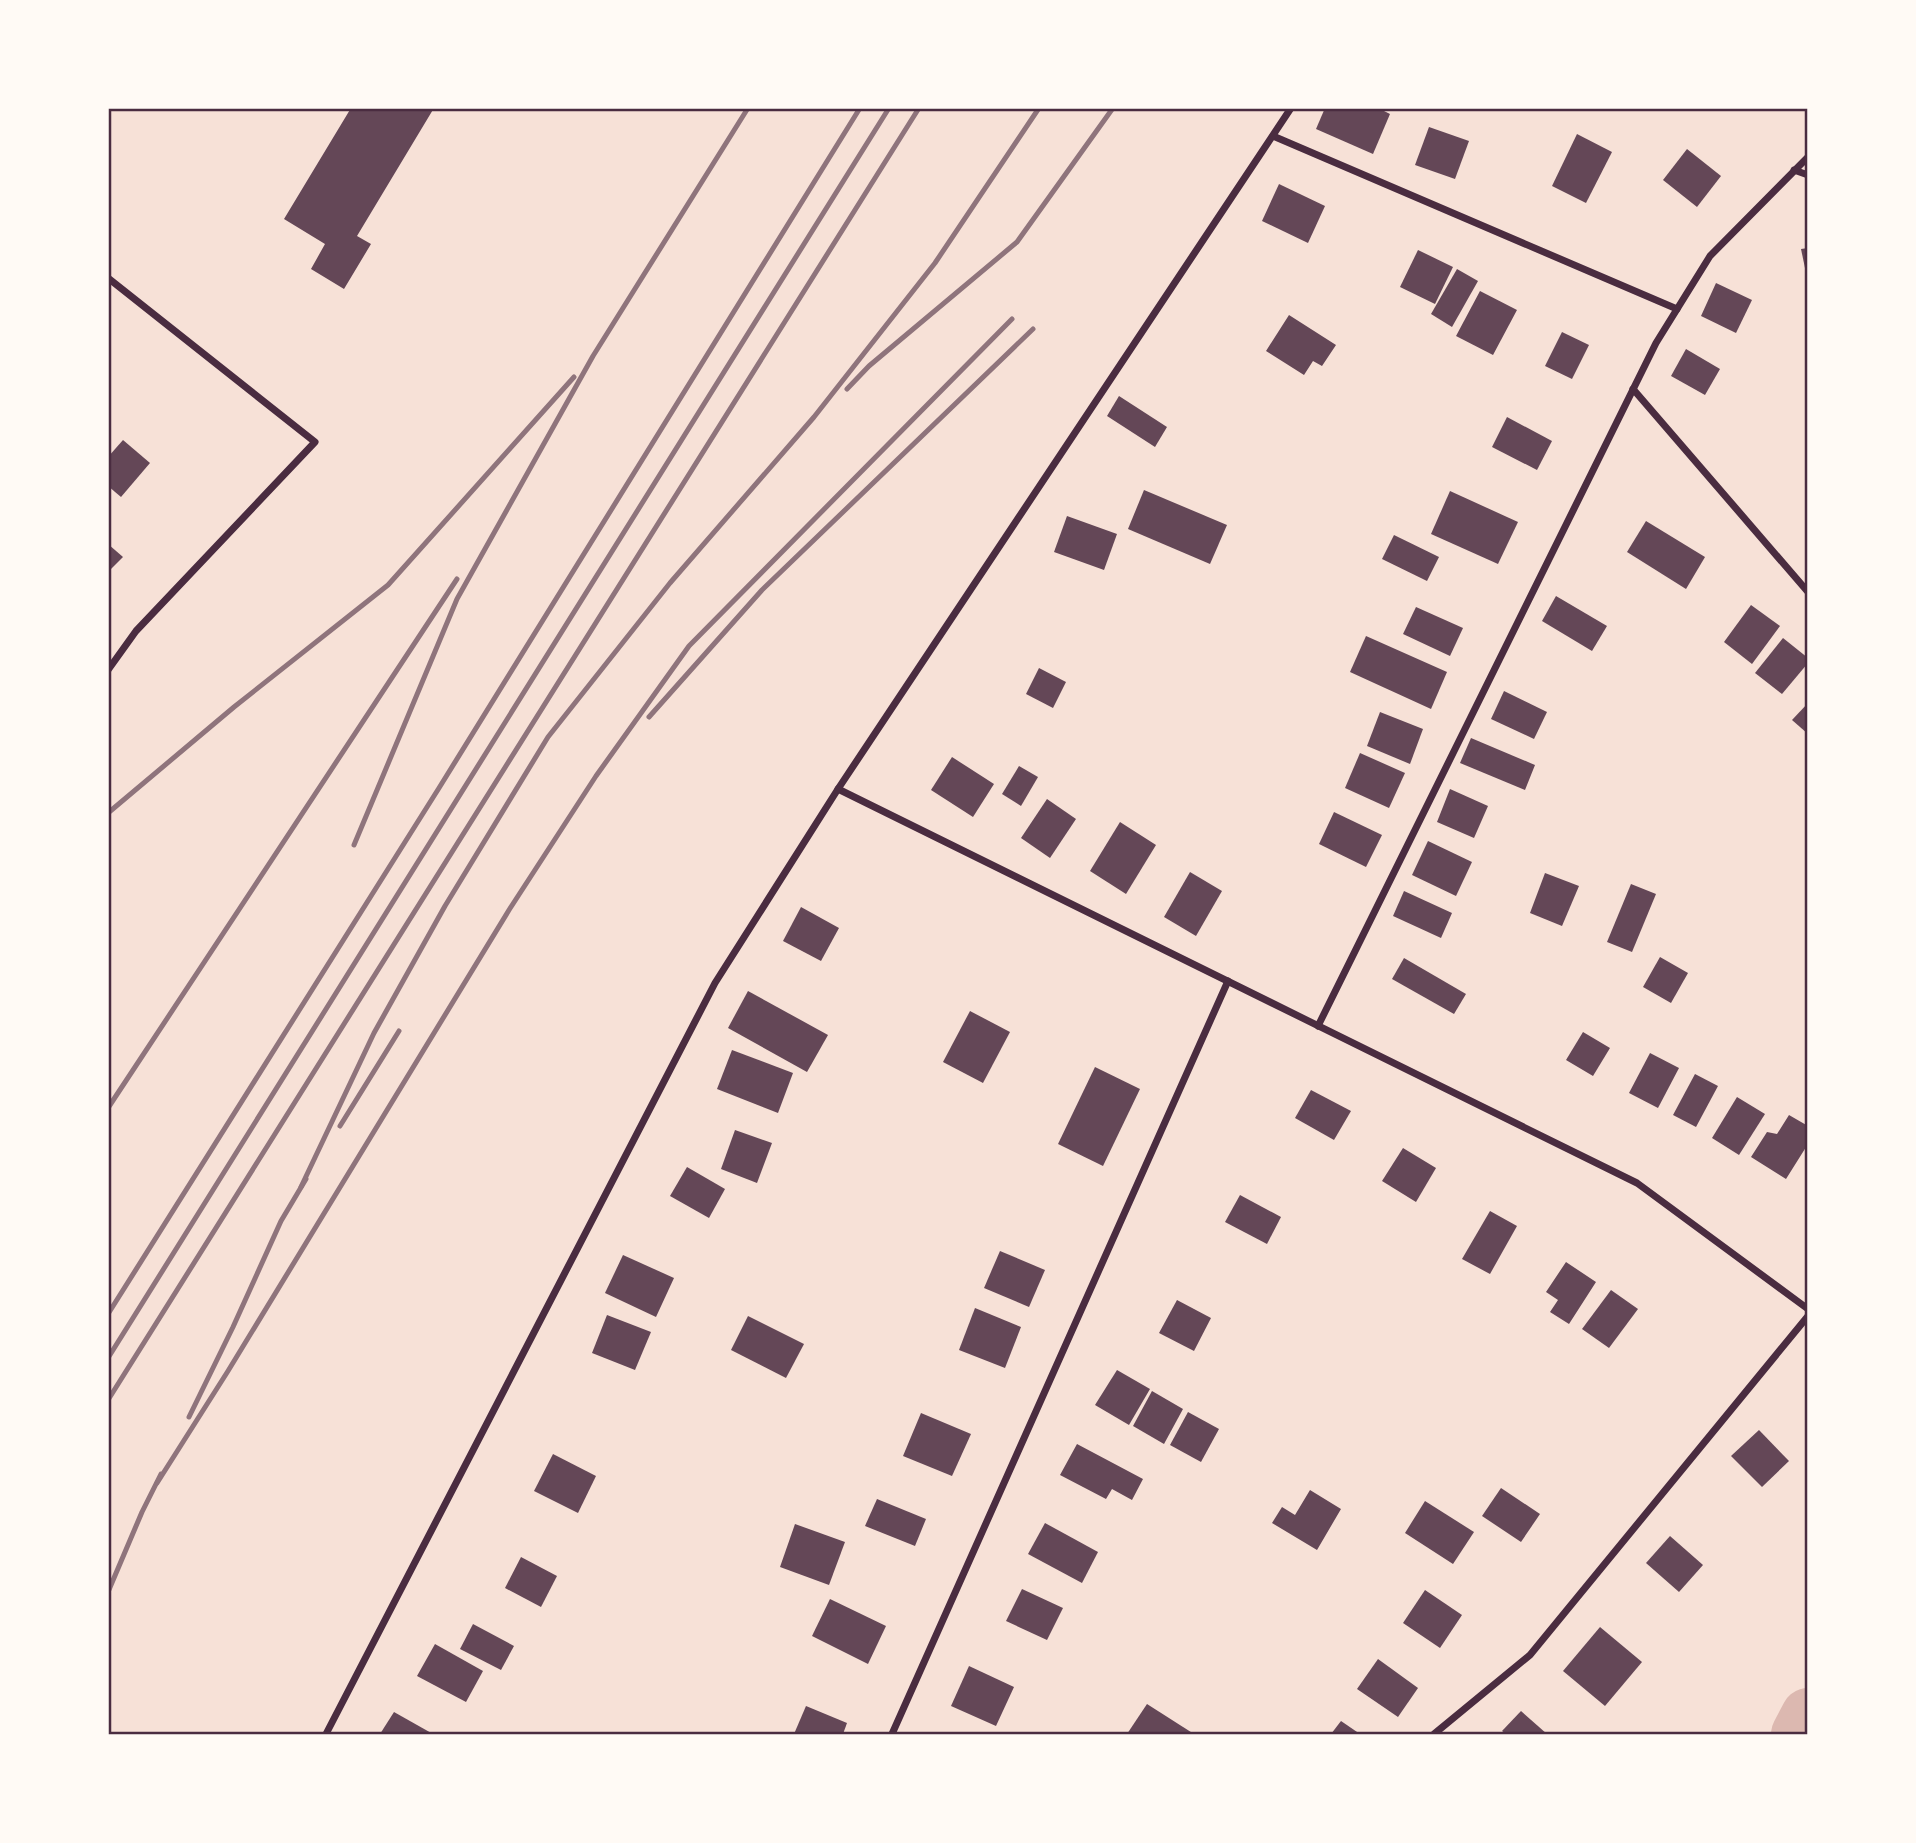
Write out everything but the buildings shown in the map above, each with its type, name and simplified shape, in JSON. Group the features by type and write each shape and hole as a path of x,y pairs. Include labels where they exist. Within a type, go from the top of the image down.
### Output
{"street":[{"path":"326,1734 715,983 838,789 1291,108"},
{"path":"1273,136 1677,309"},
{"path":"1318,1026 1656,343 1710,256 1808,157"},
{"path":"1794,170 1808,174"},
{"path":"108,278 315,442 136,631 108,670"},
{"path":"1633,389 1808,592"},
{"path":"838,789 1637,1183 1808,1310"},
{"path":"892,1734 1228,981"},
{"path":"1434,1734 1530,1655 1808,1316"}],"waterway":[{"path":"1798,1734 1808,1715"}],"railway":[{"path":"354,845 457,599 593,356 748,108"},
{"path":"108,1314 439,788 860,108"},
{"path":"108,1358 889,108"},
{"path":"108,1400 919,108"},
{"path":"301,1187 374,1033 445,906 548,737 670,583 814,417 935,263 1039,108"},
{"path":"847,389 869,366 1017,242 1113,108"},
{"path":"157,1483 509,910 596,776 689,646 1012,319"},
{"path":"649,717 762,590 1033,329"},
{"path":"108,813 234,707 388,585 574,377"},
{"path":"108,1108 457,579"},
{"path":"340,1126 399,1031"},
{"path":"189,1417 281,1221 306,1179"},
{"path":"108,1592 161,1474"}]}
